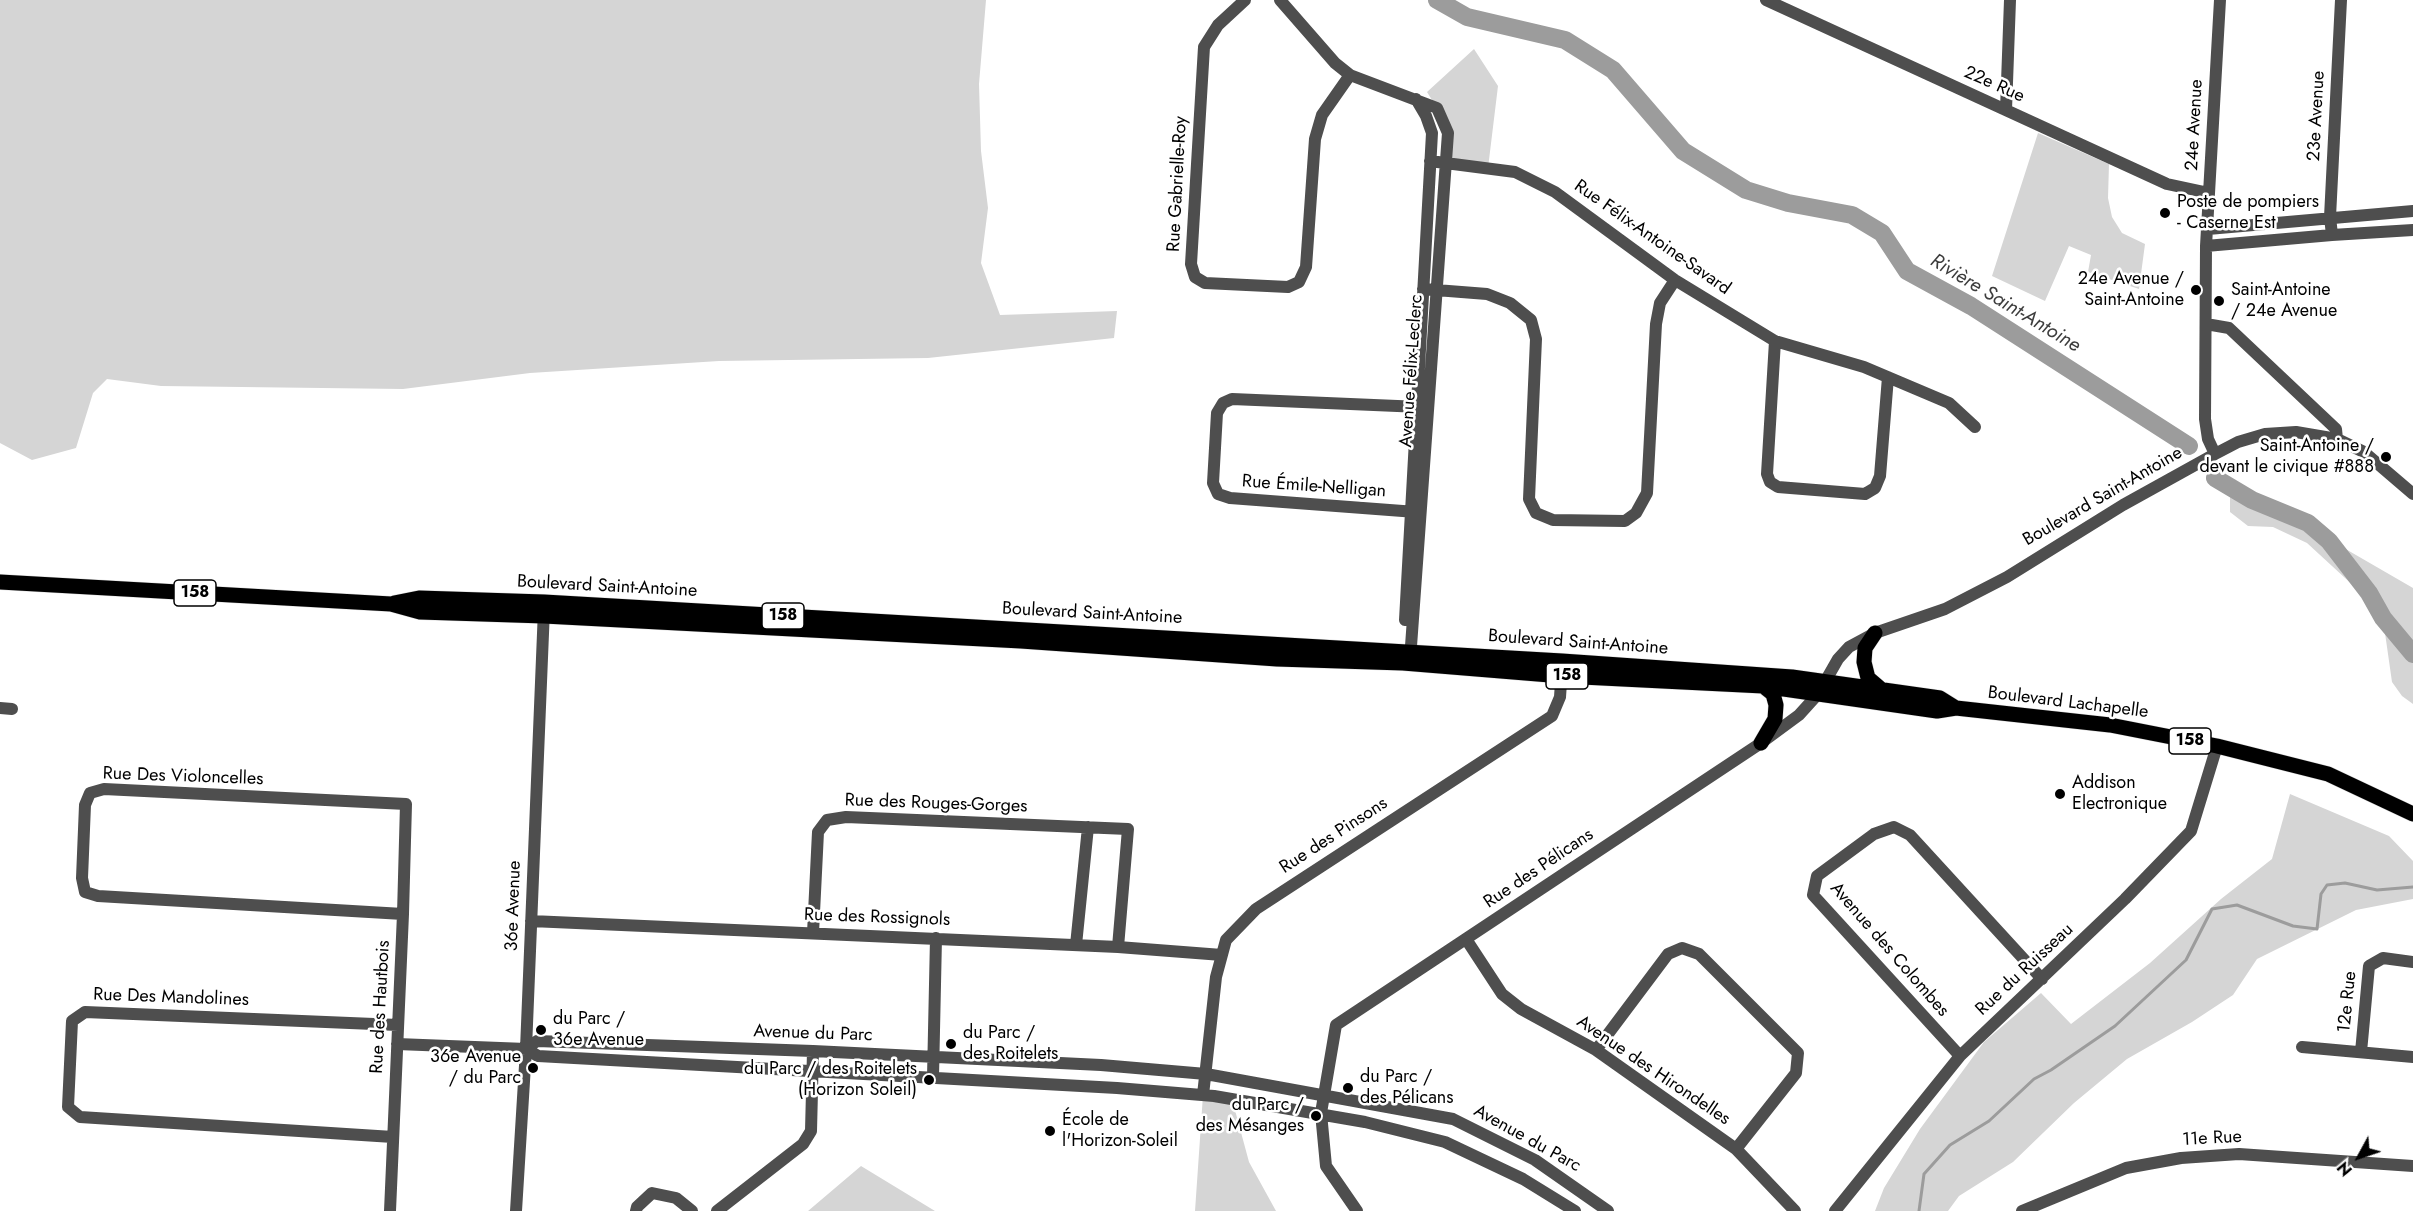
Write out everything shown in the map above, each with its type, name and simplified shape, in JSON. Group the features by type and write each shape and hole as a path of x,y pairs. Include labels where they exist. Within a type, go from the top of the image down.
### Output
{"main road":[{"name":"Boulevard Saint-Antoine","path":"0,582 391,604 419,598 544,609 1407,657 1763,686"},
{"path":"1875,633 1865,648 1864,662 1868,678 1882,690"},
{"name":"Boulevard Saint-Antoine","path":"1562,668 1792,677"},
{"name":"Boulevard Lachapelle","path":"1792,677 1822,688 1937,711 1956,708 2110,725 2217,746 2328,774 2413,814"},
{"path":"1761,743 1775,719 1776,705 1773,694 1763,686"},
{"name":"Boulevard Lachapelle","path":"1763,686 1882,690 1940,698 1956,708"}],"street":[{"name":"Rue Gabrielle-Roy","path":"1245,0 1218,25 1204,47 1191,264 1195,277 1205,283 1288,287 1299,282 1306,267 1315,139 1322,116 1350,75"},
{"name":"Avenue Félix-Leclerc","path":"1280,0 1335,63 1350,75 1437,108 1448,134 1429,289 1407,657"},
{"name":"22e Rue","path":"1766,0 2167,184 2209,193"},
{"path":"2006,110 2010,0"},
{"name":"24e Avenue","path":"2215,454 2208,439 2205,419 2206,246 2220,0"},
{"name":"23e Avenue","path":"2332,234 2330,217 2341,0"},
{"name":"Avenue Félix-Leclerc","path":"1415,98 1426,116 1432,133 1429,289"},
{"name":"Rue Félix-Antoine-Savard","path":"1430,161 1515,172 1555,192 1675,280 1775,341 1864,367 1949,403 1975,427"},
{"path":"2208,229 2413,211"},
{"path":"2206,246 2332,234 2413,230"},
{"path":"1429,289 1487,294 1510,303 1531,320 1536,339 1529,499 1536,513 1553,520 1625,521 1636,513 1647,493 1656,324 1660,303 1675,280"},
{"path":"2206,324 2229,328 2336,429 2337,440"},
{"path":"1775,341 1767,474 1770,482 1778,487 1865,494 1875,488 1880,476 1888,377"},
{"name":"Rue Émile-Nelligan","path":"1415,512 1230,498 1218,494 1213,483 1217,412 1223,404 1232,399 1421,407"},
{"name":"Boulevard Saint-Antoine","path":"1822,688 1838,659 1849,647 1875,633 1945,609 1986,588 2123,505 2238,442 2265,434 2296,432 2337,440 2364,452 2413,494"},
{"name":"36e Avenue","path":"516,1211 526,1049 544,609"},
{"name":"Rue des Pinsons","path":"1203,1095 1216,977 1226,940 1256,909 1552,716 1560,697 1562,668"},
{"name":"Rue des Pélicans","path":"1357,1211 1326,1166 1321,1113 1336,1025 1761,743 1799,715 1822,688"},
{"name":"Rue du Ruisseau","path":"1835,1211 1960,1056 2125,899 2192,831 2217,746"},
{"name":"Rue Des Violoncelles","path":"403,914 98,896 85,892 82,878 85,805 90,793 104,789 406,804"},
{"name":"Rue des Hautbois","path":"390,1211 406,804"},
{"name":"Rue des Rouges-Gorges","path":"813,933 818,832 827,820 846,817 1088,827 1128,829 1118,947"},
{"path":"1076,945 1088,827"},
{"name":"Avenue des Colombes","path":"1960,1056 1813,895 1817,876 1874,834 1894,827 1910,835 2042,979"},
{"name":"Rue des Rossignols","path":"531,921 936,938 1118,947 1222,955"},
{"path":"933,1077 936,938"},
{"name":"Avenue des Hirondelles","path":"1466,939 1502,994 1521,1009 1596,1050 1736,1149 1795,1211"},
{"path":"1596,1050 1668,954 1682,948 1699,954 1798,1053 1796,1073 1736,1149"},
{"name":"12e Rue","path":"2361,1052 2369,966 2383,958 2413,962"},
{"name":"Rue Des Mandolines","path":"393,1137 80,1117 68,1107 72,1021 85,1012 398,1025"},
{"name":"Avenue du Parc","path":"526,1049 537,1041 813,1051 1101,1065 1206,1074 1453,1119 1535,1160 1608,1211"},
{"name":"Avenue du Parc","path":"397,1044 526,1049 538,1056 933,1077 1203,1095 1321,1113 1445,1142 1523,1179 1575,1211"},
{"name":"12e Rue","path":"2302,1047 2413,1057"},
{"path":"717,1211 803,1144 811,1131 813,1051"},
{"path":"1098,1087 1101,1065"},
{"name":"11e Rue","path":"2022,1211 2126,1168 2181,1158 2239,1155 2413,1166"},
{"path":"636,1211 637,1207 652,1193 676,1198 692,1211"}],"shaded area":[{"path":"0,0 986,0 979,84 981,151 988,208 981,263 1000,315 1117,311 1114,338 928,358 719,361 530,373 403,389 161,386 107,379 93,393 76,448 32,460 0,443"},
{"path":"1474,49 1498,86 1488,168 1445,163 1448,133 1427,92"},
{"path":"2038,133 2109,164 2108,198 2112,217 2122,233 2145,244 2139,289 2088,272 2091,255 2069,246 2045,301 1992,276"},
{"path":"2230,492 2292,518 2413,588 2413,704 2402,696 2392,682 2382,612 2307,543 2273,527 2248,526 2230,512"},
{"path":"2290,794 2389,836 2413,861 2413,899 2356,910 2257,959 2233,995 2192,1022 2127,1059 2074,1103 2013,1162 1959,1196 1948,1211 1875,1211 1884,1188 1920,1129 1984,1042 2041,993 2071,1024 2150,963 2221,899 2272,859"},
{"path":"1203,1095 1232,1099 1249,1162 1276,1211 1195,1211"},
{"path":"861,1166 935,1211 808,1211"}],"waterway":[{"name":"Rivière Saint-Antoine","path":"1437,0 1467,17 1565,40 1613,70 1683,151 1746,190 1788,203 1852,215 1882,233 1907,271 1971,306 2189,446"},
{"name":"Rivière Saint-Antoine","path":"2215,478 2252,500 2308,523 2329,541 2369,593 2383,618 2413,654"},
{"path":"1919,1211 1924,1174 1950,1145 1989,1121 2034,1079 2115,1026 2186,960 2212,909 2237,905 2293,926 2317,929 2321,894 2327,885 2345,883 2377,890 2413,887"}],"place":[{"name":"Poste de pompiers - Caserne Est","path":"2165,213"},
{"name":"24e Avenue / Saint-Antoine","path":"2196,290"},
{"name":"Saint-Antoine / 24e Avenue","path":"2219,301"},
{"name":"Saint-Antoine / devant le civique #888","path":"2386,457"},
{"name":"Addison Electronique","path":"2060,794"},
{"name":"du Parc / 36e Avenue","path":"541,1030"},
{"name":"du Parc / des Roitelets","path":"951,1044"},
{"name":"36e Avenue / du Parc","path":"533,1068"},
{"name":"du Parc / des Roitelets (Horizon Soleil)","path":"929,1080"},
{"name":"du Parc / des Pélicans","path":"1348,1088"},
{"name":"du Parc / des Mésanges","path":"1316,1116"},
{"name":"École de l'Horizon-Soleil","path":"1050,1131"}]}
